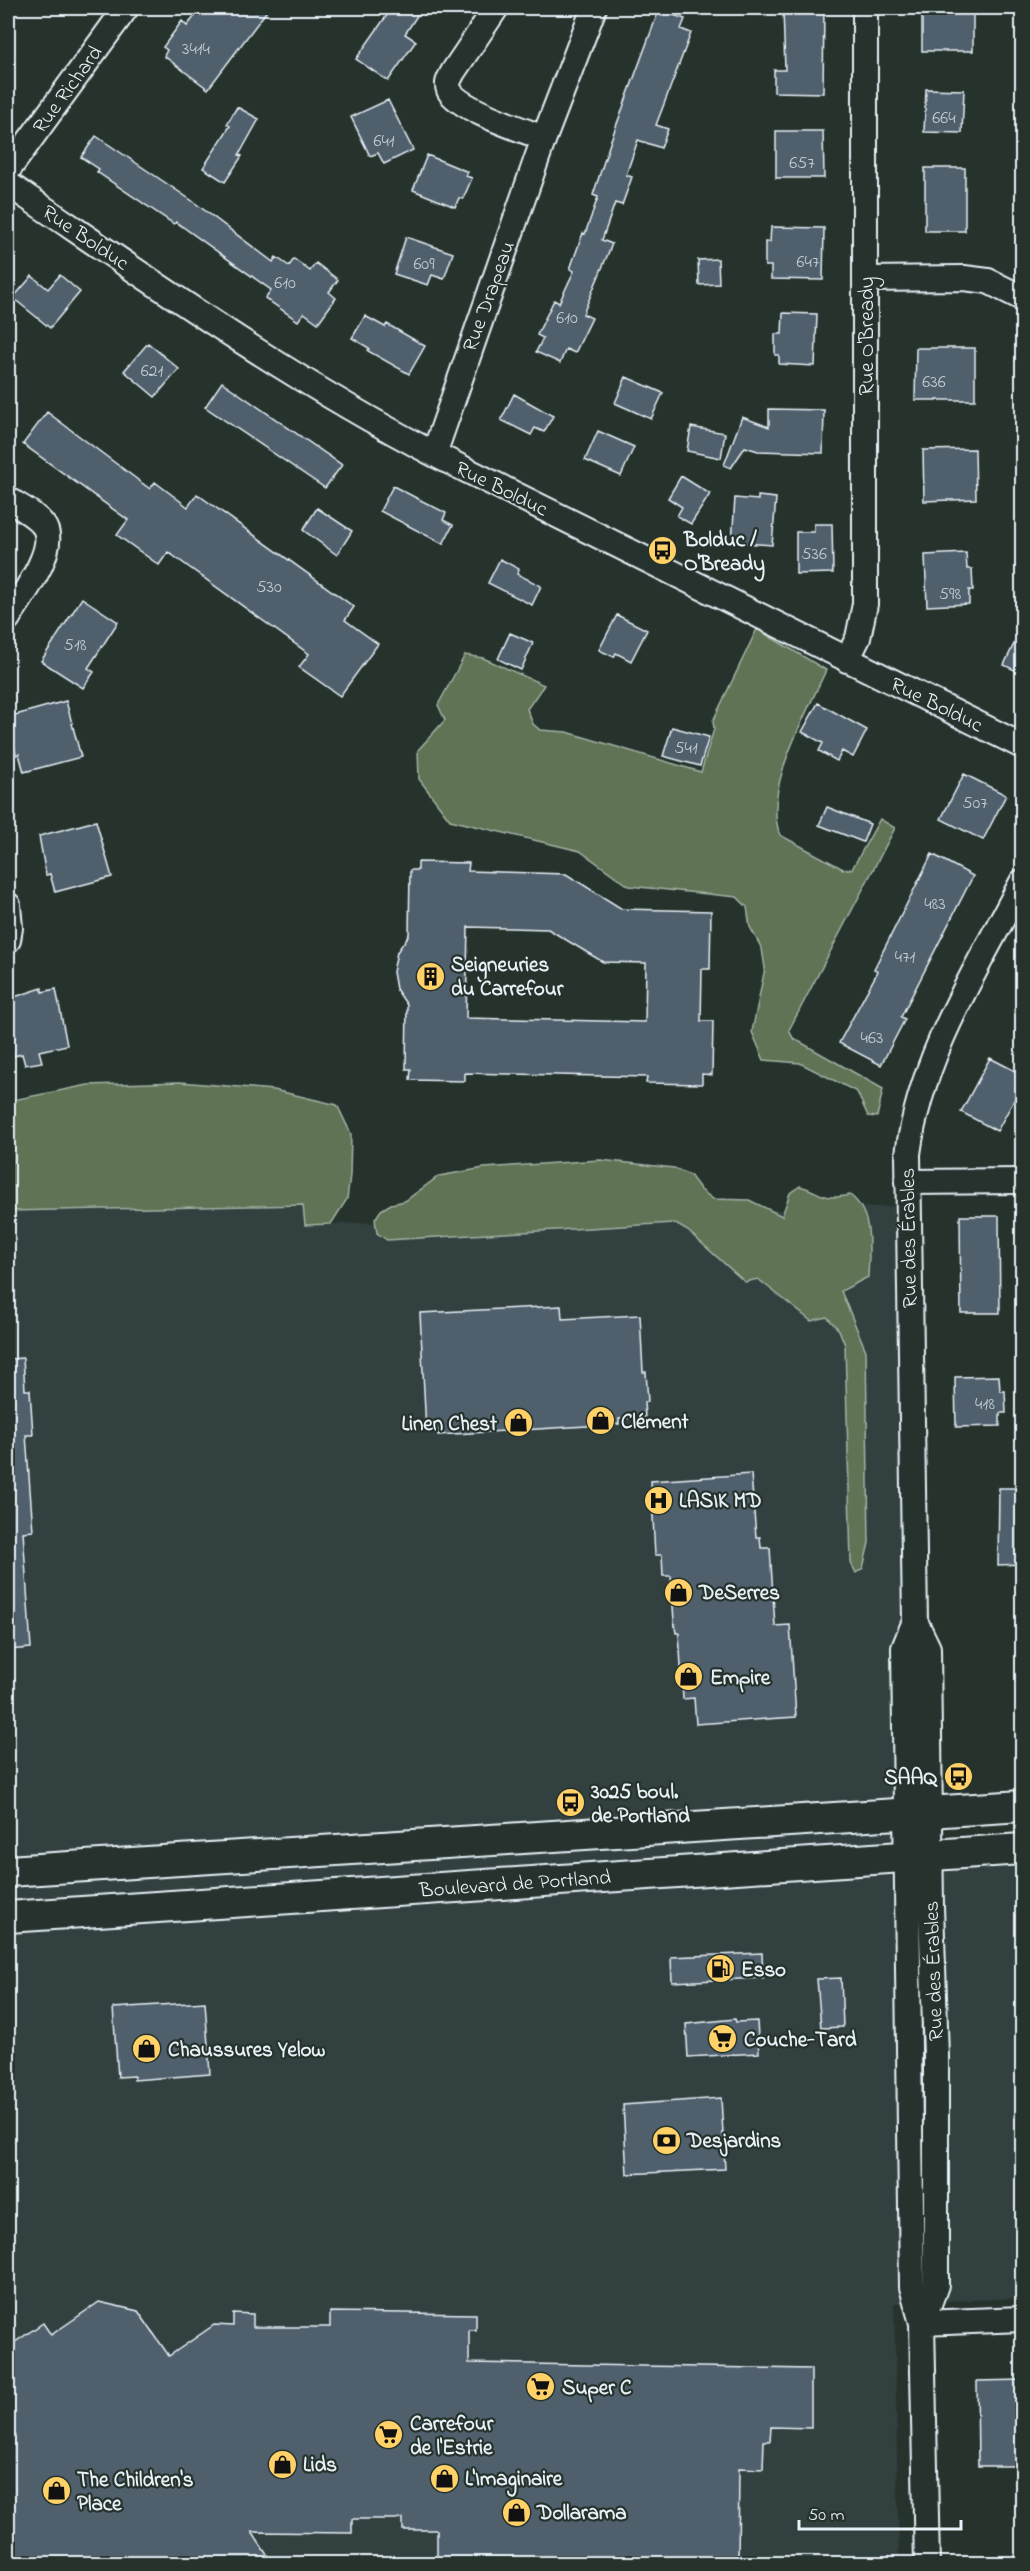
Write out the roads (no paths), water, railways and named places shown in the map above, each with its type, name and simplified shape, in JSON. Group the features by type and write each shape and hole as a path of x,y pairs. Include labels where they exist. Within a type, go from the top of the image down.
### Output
{"main road":[{"name":"Boulevard de Portland","path":"8,1871 1023,1806"},
{"name":"Boulevard de Portland","path":"8,1917 1023,1849"}],"street":[{"name":"Rue Richard","path":"8,170 126,8"},
{"path":"496,8 447,84 450,92 473,109 544,138"},
{"name":"Rue Drapeau","path":"434,454 544,138 594,8"},
{"name":"Rue O'Bready","path":"847,660 858,638 866,604 865,8"},
{"name":"Rue Bolduc","path":"8,184 213,323 341,404 434,454 1023,746"},
{"path":"866,279 964,278 988,281 1023,298"},
{"path":"8,499 45,528 48,540 46,553 40,566 8,618"},
{"name":"Rue des Érables","path":"927,2564 922,2323 912,2287 919,1812 928,1648 915,1621 907,1182 912,1118 921,1086 955,1011 1023,882"},
{"path":"8,905 10,928 8,940"},
{"path":"907,1182 1023,1181"},
{"path":"922,2323 1023,2319"}],"place":[{"name":"Bolduc / O'Bready","path":"663,551"},
{"name":"Seigneuries du Carrefour","path":"430,976"},
{"name":"Clément","path":"600,1421"},
{"name":"Linen Chest","path":"518,1423"},
{"name":"LASIK MD","path":"658,1500"},
{"name":"DeSerres","path":"678,1592"},
{"name":"Empire","path":"689,1677"},
{"name":"SAAQ","path":"958,1777"},
{"name":"3025 boul. de Portland","path":"570,1803"},
{"name":"Esso","path":"720,1969"},
{"name":"Couche-Tard","path":"723,2039"},
{"name":"Chaussures Yelow","path":"147,2049"},
{"name":"Desjardins","path":"666,2140"},
{"name":"Super C","path":"541,2387"},
{"name":"Carrefour de l'Estrie","path":"389,2435"},
{"name":"Lids","path":"282,2464"},
{"name":"L'Imaginaire","path":"444,2478"},
{"name":"The Children's Place","path":"56,2491"},
{"name":"Dollarama","path":"516,2512"}]}
